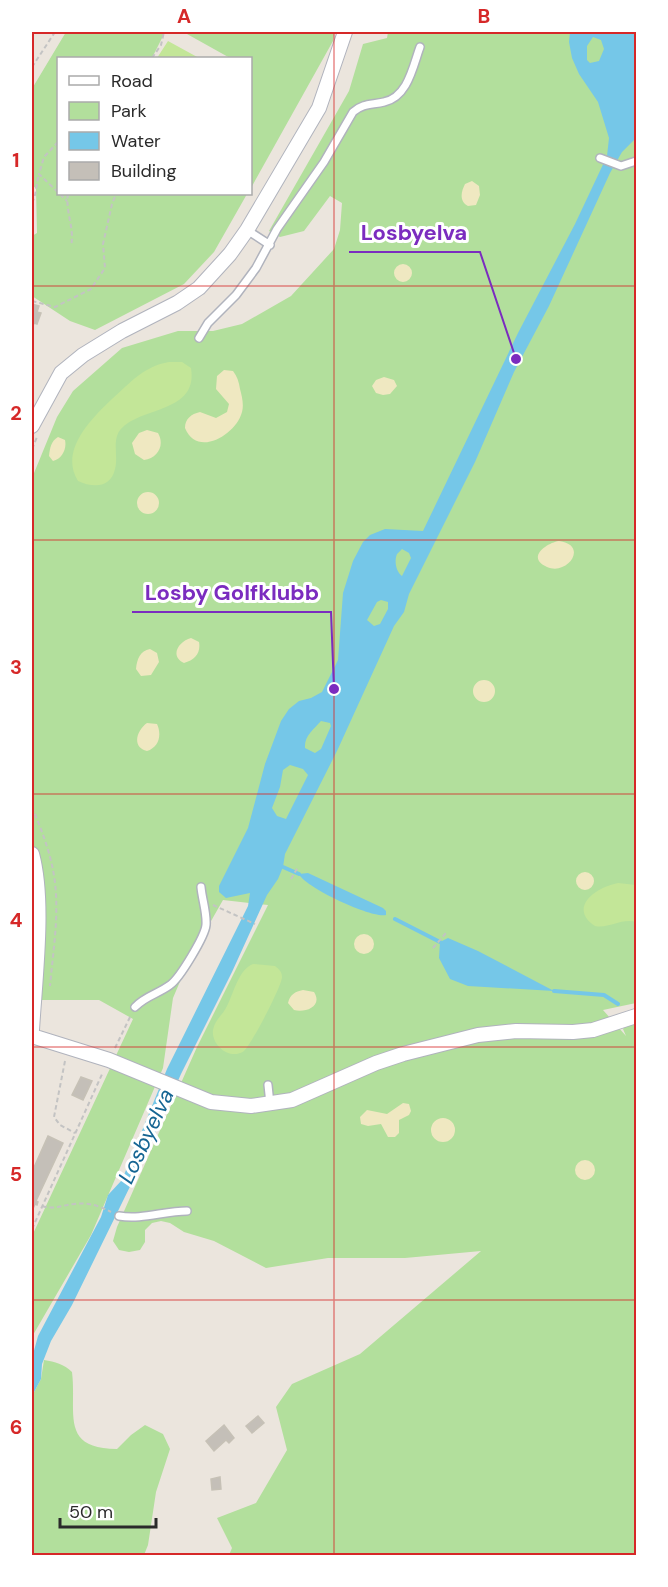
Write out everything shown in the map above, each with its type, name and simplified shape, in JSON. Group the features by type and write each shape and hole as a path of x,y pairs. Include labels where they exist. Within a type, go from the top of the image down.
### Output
{"street":[{"path":"36,428 61,373 83,355 122,331 177,303 199,288 230,254 247,230 319,108 345,32"},
{"path":"32,854 36,868 38,916 32,1030"},
{"path":"32,1036 109,1060 211,1102 251,1106 292,1100 376,1063 466,1038 516,1031 593,1030 636,1016"}],"lane":[{"path":"199,338 208,323 243,286 270,245 277,229 324,162 353,112 359,106 385,102 399,95 420,47"},
{"path":"600,158 621,166 636,161"},
{"path":"247,230 270,245"},
{"path":"135,1007 143,998 170,986 178,978 190,958 206,926 201,887"},
{"path":"268,1085 270,1104"},
{"path":"119,1216 139,1217 169,1210 187,1211"}],"path":[{"path":"32,68 55,32"},
{"path":"153,57 161,45 164,32"},
{"path":"32,203 37,191 36,183 44,157 57,143"},
{"path":"39,174 57,191"},
{"path":"61,195 67,201"},
{"path":"68,195 71,246"},
{"path":"32,300 56,307 91,289 105,268 103,244 116,195"},
{"path":"32,449 36,428"},
{"path":"291,879 297,867"},
{"path":"202,900 255,924"},
{"path":"433,948 446,933"},
{"path":"32,1229 135,1007"},
{"path":"68,1046 54,1117 60,1125 75,1133"},
{"path":"42,1206 50,1209 74,1204 100,1206"}],"green space":[{"path":"66,32 165,32 152,57 57,57 57,195 246,195 214,252 184,284 95,330 70,321 32,296 32,236 37,233 36,189 32,184 33,87"},
{"path":"188,32 334,32 333,41 252,186 252,57 228,57 187,34"},
{"path":"388,32 636,32 636,1003 603,1010 626,1036 623,1029 625,1026 636,1022 636,1555 229,1555 232,1548 217,1518 256,1503 287,1450 276,1407 292,1384 360,1354 481,1251 405,1258 328,1258 266,1268 214,1241 184,1232 170,1223 161,1221 152,1223 145,1230 145,1242 140,1250 129,1252 119,1250 113,1241 117,1227 197,1047 268,905 223,900 190,958 173,998 163,1068 91,1235 32,1334 32,1236 133,1019 99,1000 32,1000 32,478 57,417 73,391 122,348 178,331 213,331 242,324 291,296 334,249 340,230 342,203 330,196 304,231 280,237 269,231 349,91 363,44 387,38"},
{"path":"168,41 197,57 158,57"},
{"path":"169,362 182,362 191,368 191,382 187,393 168,406 133,420 120,430 116,441 115,469 110,480 101,485 90,485 78,481 73,470 72,458 80,436 87,426 138,376 152,367"},
{"path":"618,883 636,885 636,922 625,921 600,927 595,926 587,919 584,905 594,893"},
{"path":"253,964 275,966 281,974 281,983 248,1046 239,1054 228,1053 222,1050 215,1041 214,1026 227,1006 240,976"},
{"path":"44,1360 66,1367 72,1372 75,1426 86,1443 117,1449 145,1425 163,1434 170,1449 156,1492 148,1545 144,1555 32,1556 32,1396 41,1379"}],"sand":[{"path":"472,181 479,186 480,195 476,205 468,206 463,202 462,193 465,184"},
{"path":"399,264 407,264 412,269 410,280 399,282 394,277 394,269"},
{"path":"224,370 233,371 237,377 243,406 242,412 238,421 224,435 216,440 198,441 191,437 185,428 186,422 191,416 200,412 216,418 227,412 229,404 216,389 217,376"},
{"path":"384,377 394,380 397,386 390,394 383,395 376,393 372,386 376,380"},
{"path":"147,430 158,433 161,442 156,454 144,460 135,454 132,443 139,433"},
{"path":"58,437 65,440 65,447 61,456 53,461 49,456 50,450 52,443"},
{"path":"148,492 156,495 159,503 156,511 148,514 140,511 137,503 140,495"},
{"path":"559,541 573,548 572,559 562,567 555,569 547,567 538,559 538,555 544,548"},
{"path":"191,638 199,642 199,650 194,658 184,663 177,657 177,649"},
{"path":"150,649 157,653 159,662 151,675 141,676 136,669 138,659 141,654"},
{"path":"484,680 492,683 495,691 492,699 484,702 476,699 473,691 476,683"},
{"path":"147,723 157,724 159,732 157,744 147,751 139,746 137,738"},
{"path":"585,872 591,875 594,881 591,887 585,890 579,887 576,881 579,875"},
{"path":"364,934 371,937 374,944 371,951 364,954 357,951 354,944 357,937"},
{"path":"303,990 314,992 315,1005 308,1009 294,1010 288,1003 290,997"},
{"path":"403,1103 409,1104 411,1111 409,1115 399,1120 399,1133 395,1137 388,1137 381,1124 368,1126 361,1124 360,1117 367,1110 387,1114"},
{"path":"443,1118 451,1122 455,1130 451,1138 443,1142 435,1138 431,1130 435,1122"},
{"path":"585,1160 592,1163 595,1170 592,1177 585,1180 578,1177 575,1170 578,1163"}],"water":[{"path":"570,32 636,32 636,138 622,152 610,173 549,306 514,372 475,462 409,594 404,612 394,626 337,751 285,854 278,879 267,895 181,1074 143,1160 72,1305 51,1341 42,1364 41,1379 32,1396 32,1358 38,1336 101,1217 108,1195 122,1180 167,1069 248,906 250,893 226,898 219,892 219,886 248,828 265,764 281,721 289,709 299,701 322,692 338,660 343,593 353,561 363,542 370,535 385,529 423,531 518,333 575,224 607,156 609,138 598,102 579,74 572,58","holes":["593,37 601,40 604,49 599,61 590,63 587,60 587,46","402,549 409,553 411,558 402,576 396,566 397,554","381,600 388,602 388,609 380,624 374,626 367,620 377,602","321,721 330,723 331,726 321,749 315,753 305,748 308,736","290,765 303,769 308,775 286,819 277,816 272,808 280,787 283,770"]},
{"path":"308,873 383,908 386,915 368,912 325,894 299,874"},
{"path":"448,938 554,991 468,986 450,979 439,958 440,942"}],"building":[{"path":"32,304 39,306 37,312 41,313 37,324 34,323 32,329"},
{"path":"81,1077 92,1081 83,1100 72,1095"},
{"path":"48,1136 63,1143 36,1201 37,1205 35,1204 32,1211 32,1172"},
{"path":"258,1416 264,1423 252,1433 246,1426"},
{"path":"224,1425 234,1438 229,1443 226,1440 214,1451 206,1441"},
{"path":"220,1477 221,1489 212,1490 211,1479"}],"waterway":[{"path":"283,867 299,874"},
{"path":"395,919 440,942"},
{"path":"554,991 604,995 618,1004"}],"place":[{"name":"Losbyelva","path":"516,359"},
{"name":"Losby Golfklubb","path":"334,689"}]}
